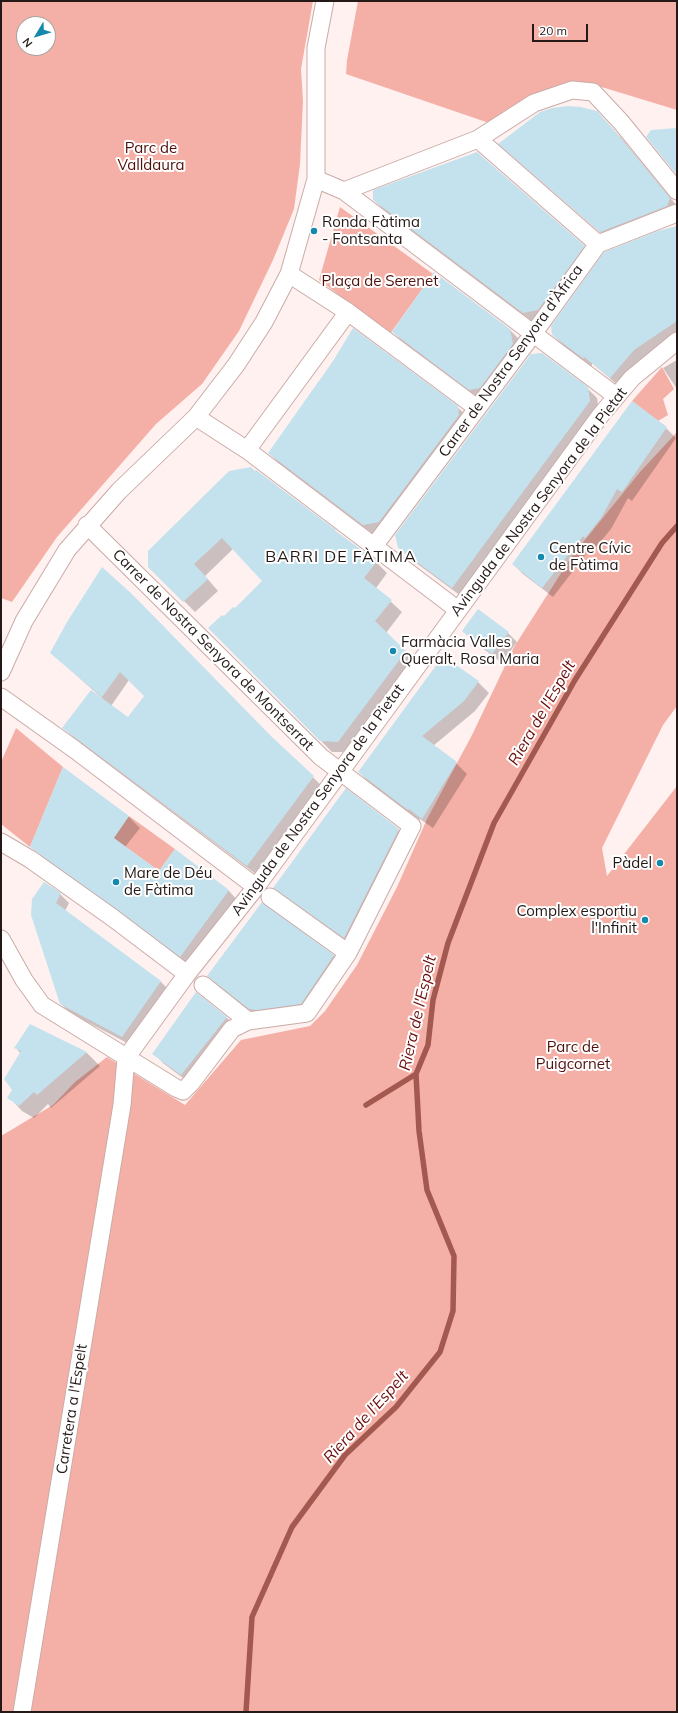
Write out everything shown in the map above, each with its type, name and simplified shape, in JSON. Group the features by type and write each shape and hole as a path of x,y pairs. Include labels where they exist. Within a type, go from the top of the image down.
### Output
{"street":[{"path":"1,672 24,621 67,550 87,525 156,454 196,417 236,365 264,322 289,274 316,179 316,48 325,1"},
{"path":"344,191 478,138 534,103 572,90 593,92 621,122 677,191"},
{"path":"478,138 598,244 677,213"},
{"path":"316,179 344,191 616,396"},
{"name":"Carrer de Nostra Senyora d'Àfrica","path":"374,546 533,334 598,244"},
{"path":"289,274 348,312 477,408"},
{"path":"247,450 348,312"},
{"name":"Avinguda de Nostra Senyora de la Pietat","path":"126,1058 187,974 256,887 616,396 632,378 669,346 677,341"},
{"path":"196,417 247,450 458,610"},
{"name":"Carrer de Nostra Senyora de Montserrat","path":"87,525 321,757 412,826 348,953"},
{"path":"1,697 92,763 256,887"},
{"path":"1,842 30,859 114,918 187,974"},
{"path":"1,939 24,980 42,1005 126,1058 183,1091 232,1029 248,1021 307,1014 348,953 270,897"},
{"path":"203,985 248,1021"},
{"name":"Carretera a l'Espelt","path":"22,1712 122,1105 126,1058"}],"green space":[{"name":"Parc de Valldaura","path":"1,1 313,1 301,69 303,101 300,164 294,209 273,260 239,331 202,384 156,424 57,537 12,602 1,598"},
{"path":"358,1 677,1 677,110 605,88 579,82 532,96 489,123 346,74 347,60"},
{"name":"Plaça de Serenet","path":"340,207 433,274 390,334 319,280"},
{"path":"662,367 674,389 663,399 668,415 658,421 632,401"},
{"name":"Parc de Puigcornet","path":"677,432 677,706 663,725 602,848 607,876 677,786 677,1712 1,1712 1,1136 53,1105 75,1082 107,1057 185,1105 241,1040 310,1026 325,1011 357,965 397,887 427,819 472,735 514,647 572,556 640,472"},
{"path":"16,728 63,767 30,847 1,824 1,762"},
{"path":"129,816 175,849 159,871 113,838"}],"building":[{"path":"568,106 581,107 597,111 670,198 667,206 600,232 498,144 540,112 552,108"},
{"path":"677,128 677,175 646,137 651,130"},
{"path":"477,152 585,246 538,310 523,313 373,200 373,190"},
{"path":"677,226 677,321 634,350 610,378 583,356 584,359 552,335 551,326 604,252 658,231"},
{"path":"434,272 510,329 513,344 480,388 469,390 392,332"},
{"path":"353,328 458,406 459,415 379,522 363,525 268,453 333,361"},
{"path":"542,353 588,387 590,401 452,588 398,548 395,535 531,354"},
{"path":"632,401 667,427 622,492 617,489 601,518 585,538 583,536 542,588 512,564"},
{"path":"251,467 377,561 364,578 392,600 375,621 406,651 338,742 320,741 208,628 222,615 224,616 233,607 235,608 262,581 222,538 194,564 208,579 183,602 148,567 148,551 229,471"},
{"path":"102,567 132,594 272,737 314,776 247,866 62,728 91,690 128,717 144,696 120,672 102,697 50,653 67,622"},
{"path":"478,609 509,632 492,654 462,631"},
{"path":"443,656 479,681 464,701 422,736 457,762 422,819 358,772"},
{"path":"63,767 129,816 114,838 159,871 175,849 229,890 180,957 30,847"},
{"path":"346,788 399,829 344,938 273,888"},
{"path":"44,882 61,893 56,903 161,981 122,1037 60,1004 31,915 32,899"},
{"path":"262,902 334,955 301,1004 258,1010 249,1009 207,976"},
{"path":"196,992 227,1017 181,1075 152,1054"},
{"path":"30,1024 87,1052 37,1095 34,1092 19,1106 7,1098 12,1090 4,1079 21,1051 14,1048"}],"waterway":[{"name":"Riera de l'Espelt","path":"246,1712 252,1617 292,1527 345,1455 396,1407 440,1352 453,1311 454,1256 427,1190 419,1131 416,1074 428,1045 433,1000 448,943 494,823 575,680 662,543 677,526"},
{"path":"366,1105 416,1074"}],"place":[{"name":"Ronda Fàtima - Fontsanta","path":"314,231"},
{"name":"Centre Cívic de Fàtima","path":"541,557"},
{"name":"Farmàcia Valles Queralt, Rosa Maria","path":"393,651"},
{"name":"Pàdel","path":"660,863"},
{"name":"Mare de Déu de Fàtima","path":"116,882"},
{"name":"Complex esportiu l'Infinit","path":"645,920"}],"district":[{"name":"BARRI DE FÀTIMA","path":"341,557"}]}
